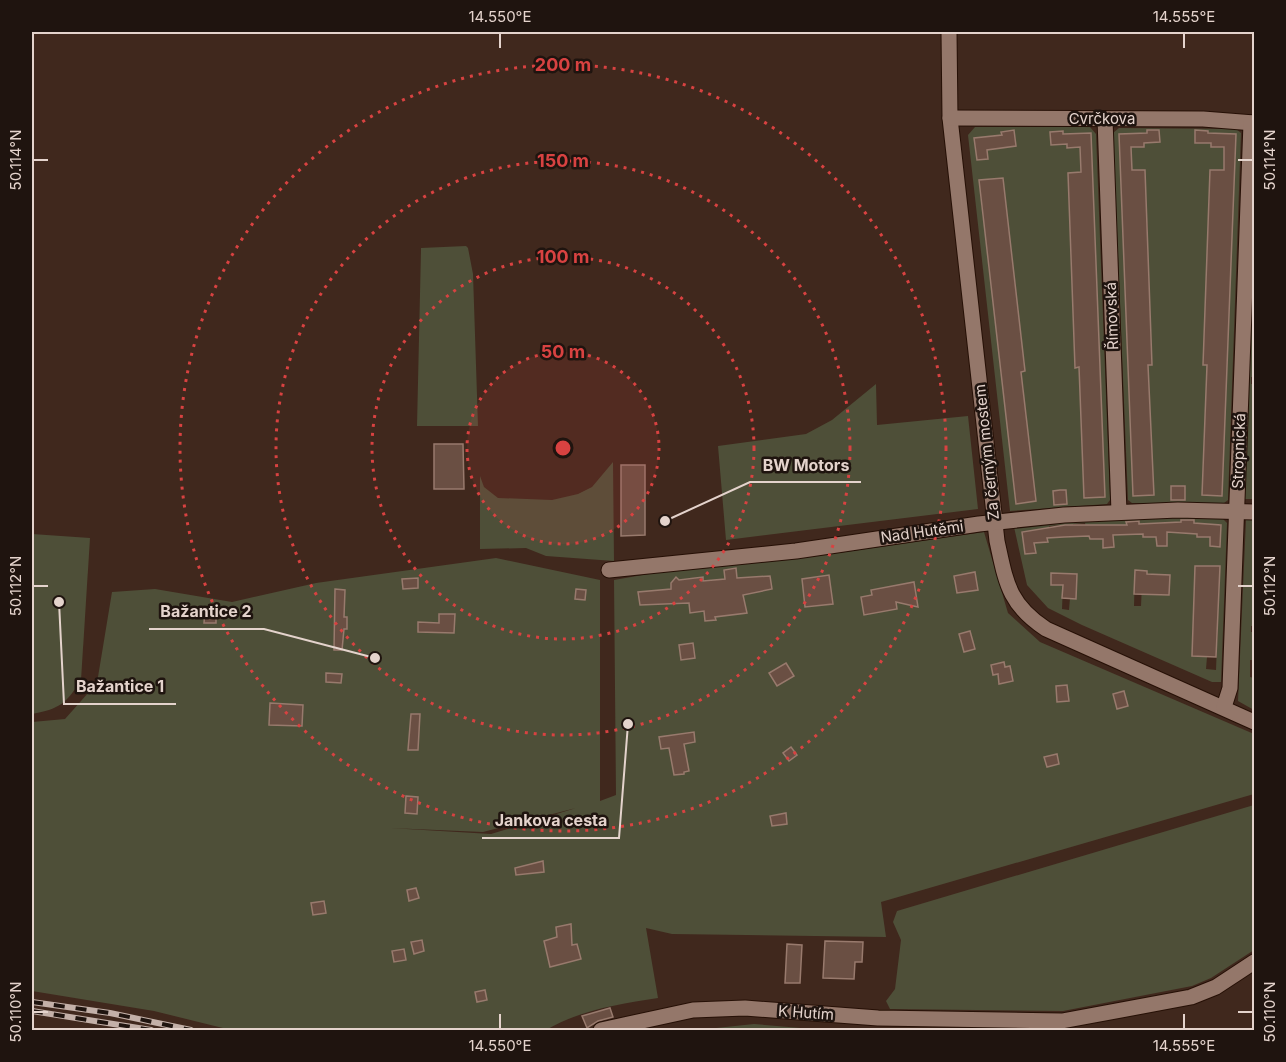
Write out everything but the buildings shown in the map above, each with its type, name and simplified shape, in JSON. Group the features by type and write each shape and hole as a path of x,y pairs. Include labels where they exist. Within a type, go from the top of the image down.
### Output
{"street":[{"name":"Za černým mostem","path":"949,32 950,118 997,541 1009,590 1029,618 1046,629 1254,722"},
{"name":"Cvrčkova","path":"950,118 1203,119 1252,123"},
{"name":"Římovská","path":"1105,119 1119,512"},
{"name":"Stropnická","path":"1224,707 1230,688 1252,123"},
{"name":"Nad Hutěmi","path":"609,570 796,551 995,522 1064,515 1178,510 1254,512"},
{"name":"K Hutím","path":"601,1030 693,1010 745,1008 878,1018 1062,1021 1191,997 1216,987 1254,962"}],"green space":[{"path":"975,127 1090,127 1096,134 1110,500 1107,504 1010,511 968,135","holes":["1014,130 1016,146 1003,148 1002,143 987,150 977,160 974,138 1002,135 1002,132","1050,132 1091,147 1067,148 1067,143 1051,144","1092,172 1069,211 1069,199 1076,198 1068,186 1068,173","1003,178 1007,216 983,219 979,180","985,232 1005,256 1012,255 1013,268 989,271","1015,281 1016,294 1009,295 1011,307 1018,307 1019,320 995,322 991,284","1021,333 1022,346 1015,347 1017,359 1024,358 1025,371 1001,374 997,335","1082,354 1099,366 1075,367","1023,385 1024,398 1019,399 1026,411 1027,424 1007,425 1003,387","1029,437 1030,449 1025,450 1027,463 1032,462 1033,475 1013,477 1009,439","1035,489 1036,501 1016,504 1015,491","1066,490 1067,504 1054,505 1053,491"]},
{"path":"1119,128 1236,129 1241,133 1228,500 1224,503 1132,503 1128,500 1113,133","holes":["1147,130 1159,130 1160,142 1144,142 1131,147 1144,134 1147,134","1195,130 1208,131 1208,134 1235,148 1211,147 1211,142 1195,143","1145,170 1145,183 1121,171","1210,170 1234,171 1210,183","1147,222 1148,235 1140,235 1141,248 1148,248 1148,260 1124,261 1123,223","1149,274 1149,287 1143,300 1150,300 1150,312 1126,313 1125,275","1206,274 1230,301 1229,313 1213,287 1206,287","1151,326 1151,339 1144,339 1145,352 1152,352 1152,364 1128,365 1127,327","1204,326 1228,327 1228,340 1203,364 1203,352 1211,352 1204,339","1149,378 1149,391 1144,391 1150,404 1150,416 1129,379","1206,378 1226,379 1225,417 1205,416 1205,404 1210,404 1211,391 1206,391","1204,430 1224,431 1223,469 1203,469 1203,456 1208,456 1209,443 1204,443","1202,482 1223,483 1222,496 1202,495"]},
{"path":"1254,239 1252,334 1254,334 1254,377 1251,377 1251,384 1254,384 1254,499 1245,499"},
{"path":"466,246 473,274 478,426 417,426 421,248"},
{"path":"876,384 877,425 968,416 978,509 726,540 718,446 806,434 832,420"},
{"path":"613,462 614,561 546,556 526,548 480,549 480,476 484,487 498,498 552,500 578,494 592,487"},
{"path":"1174,517 1223,519 1227,523 1221,682 1212,682 1048,608 1027,585 1014,527 1067,521","holes":["1181,520 1193,520 1194,524 1221,524 1220,546 1210,546 1210,537 1197,537 1197,532 1180,533","1139,521 1139,525 1167,523 1167,545 1157,546 1156,537 1143,537 1143,532 1127,534 1127,522","1085,523 1086,527 1113,525 1114,547 1103,548 1103,539 1090,539 1089,534 1073,536 1073,524","1062,525 1063,537 1047,537 1047,542 1034,543 1035,553 1025,554 1022,532 1050,530 1049,526","1196,566 1220,567 1195,578","1135,571 1169,575 1169,595 1142,584 1141,606 1134,606","1051,573 1077,574 1069,610 1062,609 1063,585 1051,585","1218,618 1216,670 1206,669 1207,657 1192,656 1193,643"]},
{"path":"1246,520 1254,520 1254,626 1251,626 1251,632 1254,632 1254,660 1250,660 1250,677 1254,678 1254,710 1238,701"},
{"path":"984,532 1008,613 1040,642 1254,734 1254,794 881,902 886,937 672,934 646,928 658,998 614,1005 572,1017 546,1030 231,1030 154,1011 32,991 32,722 65,719 97,683 112,592 155,589 232,602 316,583 496,558 600,580 600,801 616,795 614,580 654,573 838,553","holes":["576,808 491,834 390,828 483,832"]},
{"path":"32,534 90,538 81,680 71,695 61,704 32,714"},
{"path":"1254,805 1254,950 1211,978 1192,986 1063,1011 890,1009 886,1001 895,989 901,940 893,922 897,911"},
{"path":"754,1024 824,1030 697,1030"}],"railway":[{"path":"32,1002 110,1013 191,1030"},
{"path":"32,1011 151,1030"}],"place":[{"name":"BW Motors","path":"665,521"},
{"name":"Bažantice 1","path":"59,602"},
{"name":"Bažantice 2","path":"375,658"},
{"name":"Jankova cesta","path":"628,724"}]}
